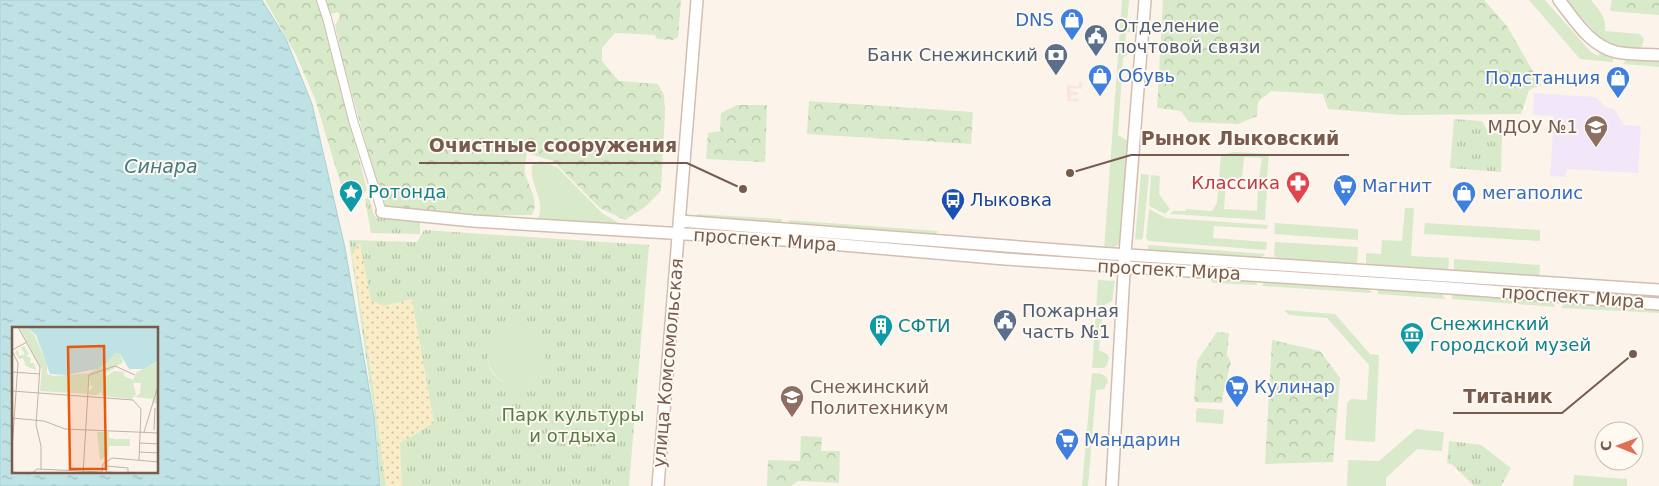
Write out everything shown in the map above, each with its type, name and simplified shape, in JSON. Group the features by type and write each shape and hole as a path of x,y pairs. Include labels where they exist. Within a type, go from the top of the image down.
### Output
{"street":[{"path":"321,0 353,120 382,212"},
{"name":"улица Комсомольская","path":"658,486 697,0"},
{"path":"1112,486 1124,268 1145,0"},
{"path":"1559,0 1585,32 1602,46 1618,52 1659,55"},
{"name":"проспект Мира","path":"382,212 474,221 678,233 922,240 1125,254 1450,282 1659,304"},
{"name":"проспект Мира","path":"680,221 922,253 1124,268 1659,290"},
{"path":"922,240 922,253"},
{"path":"1004,259 1005,246"}],"shaded area":[{"path":"1079,81 1082,82 1082,89 1071,88 1070,91 1078,92 1078,95 1071,95 1071,98 1079,99 1079,102 1067,101 1067,85 1079,86"},
{"name":"МДОУ №1","path":"1534,93 1596,97 1605,107 1614,109 1624,125 1641,126 1638,173 1567,169 1566,177 1550,176 1554,116 1533,115"}],"green space":[{"path":"265,0 317,0 324,19 367,190 361,195 351,199 344,195 315,99 296,55"},
{"path":"323,0 681,0 678,37 673,40 657,39 655,35 615,33 602,48 602,61 619,81 658,84 664,95 665,112 661,191 645,207 625,220 600,208 553,161 527,153 525,163 526,178 535,204 532,215 457,216 419,213 383,206 342,58 335,25 340,17 338,12 328,15"},
{"path":"1122,0 1129,0 1127,24 1130,32 1126,32 1125,52 1129,53 1123,58 1118,135 1128,141 1120,243 1111,250 1104,250"},
{"path":"1163,0 1484,0 1507,26 1541,85 1529,90 1521,114 1401,115 1328,109 1323,94 1271,91 1258,102 1257,116 1238,124 1189,122 1181,111 1157,108"},
{"path":"1529,0 1545,0 1590,51 1598,56 1601,51 1613,58 1613,62 1580,59"},
{"path":"1566,0 1591,0 1600,11 1605,31 1640,34 1644,39 1642,46 1638,49 1620,48 1600,38"},
{"path":"1612,0 1659,0 1659,15 1610,11"},
{"path":"1626,60 1659,62 1659,67 1623,64"},
{"path":"809,101 973,112 971,144 807,134"},
{"path":"737,105 767,105 765,162 706,159 708,133 720,131 721,113"},
{"path":"1454,119 1482,121 1488,132 1502,134 1501,172 1450,168"},
{"path":"1235,152 1269,154 1267,179 1259,178 1262,158 1244,157 1242,179 1226,180 1224,209 1257,211 1258,188 1267,188 1265,220 1170,214 1173,211 1186,211 1186,209 1212,211 1217,203 1221,155"},
{"path":"541,161 557,167 603,214 628,228 534,223 539,216 540,202 533,180 532,165"},
{"path":"1141,174 1149,175 1143,237 1141,240 1135,239"},
{"path":"1151,175 1160,176 1159,194 1170,209 1165,214 1149,206"},
{"path":"369,197 374,215 377,218 420,222 420,234 371,233 365,199"},
{"path":"1405,208 1414,208 1411,256 1449,258 1448,272 1366,267 1366,253 1381,254 1382,240 1402,241"},
{"path":"1149,209 1166,218 1268,225 1267,229 1214,226 1213,238 1267,242 1266,250 1149,241 1146,238"},
{"path":"697,214 782,219 781,224 697,219"},
{"path":"788,220 938,231 934,236 791,225"},
{"path":"1275,223 1358,229 1358,240 1274,234"},
{"path":"1425,223 1540,230 1540,241 1424,234"},
{"name":"Парк культуры и отдыха","path":"424,230 649,245 629,486 402,486 400,443 434,423 412,299 384,306 371,300 360,243 352,254 371,372 386,486 381,486 375,419 349,240 417,242","holes":["518,327 531,331 540,339 544,348 545,359 543,369 527,383 514,384 502,381 494,375 489,366 488,356 496,336 505,330"]},
{"path":"1275,242 1358,247 1357,266 1278,262 1274,254"},
{"path":"1148,245 1265,254 1259,260 1148,252"},
{"path":"1454,259 1540,265 1539,278 1454,273"},
{"path":"1220,277 1255,281 1257,285 1213,283 1208,278"},
{"path":"1266,279 1367,286 1372,293 1262,286"},
{"path":"1098,280 1115,281 1112,301 1103,306 1099,350 1107,354 1109,358 1104,368 1092,368"},
{"path":"1457,280 1659,294 1659,298 1457,284"},
{"path":"1382,288 1438,291 1446,299 1378,294 1378,290"},
{"path":"1456,293 1553,300 1555,307 1452,299 1452,296"},
{"path":"1564,302 1659,307 1659,313 1561,308"},
{"path":"1284,310 1335,314 1370,354 1379,355 1375,442 1345,440 1347,403 1351,399 1367,400 1369,365 1327,318 1289,315"},
{"path":"517,327 528,329 541,340 546,356 544,367 533,380 517,385 506,383 493,372 488,356 490,345 501,332"},
{"path":"1217,332 1229,333 1227,355 1231,362 1222,403 1194,402 1197,361"},
{"path":"1272,340 1320,351 1340,378 1333,462 1265,464"},
{"path":"1092,373 1102,374 1107,378 1108,382 1104,389 1096,390 1088,486 1082,486"},
{"path":"1198,408 1224,410 1223,424 1196,422 1196,411"},
{"path":"1416,429 1444,432 1442,451 1417,449 1386,478 1386,486 1347,486 1348,460 1379,461"},
{"path":"801,436 822,437 821,451 840,451 839,483 798,481 791,486 767,486 768,460 800,461"},
{"path":"1449,441 1481,445 1511,468 1501,486 1474,486 1453,465 1447,463"},
{"path":"1574,475 1627,479 1627,486 1573,486"}],"sand":[{"path":"360,243 384,306 412,299 434,423 400,443 402,486 386,486 371,372 352,254"}],"water":[{"name":"Синара","path":"0,0 262,0 286,39 312,104 345,248 374,417 380,486 0,486"}],"place":[{"name":"DNS","path":"1072,41"},
{"name":"Отделение почтовой связи","path":"1096,57"},
{"name":"Банк Снежинский","path":"1056,76"},
{"name":"Обувь","path":"1100,97"},
{"name":"Подстанция","path":"1618,99"},
{"name":"МДОУ №1","path":"1596,148"},
{"name":"Рынок Лыковский","path":"1070,173"},
{"name":"Очистные сооружения","path":"743,189"},
{"name":"Классика","path":"1298,204"},
{"name":"Магнит","path":"1345,207"},
{"name":"Ротонда","path":"351,213"},
{"name":"мегаполис","path":"1464,214"},
{"name":"Лыковка","path":"953,221"},
{"name":"Пожарная часть №1","path":"1005,342"},
{"name":"СФТИ","path":"881,347"},
{"name":"Титаник","path":"1633,354"},
{"name":"Снежинский городской музей","path":"1412,355"},
{"name":"Кулинар","path":"1237,408"},
{"name":"Снежинский Политехникум","path":"792,418"},
{"name":"Мандарин","path":"1067,461"}]}
